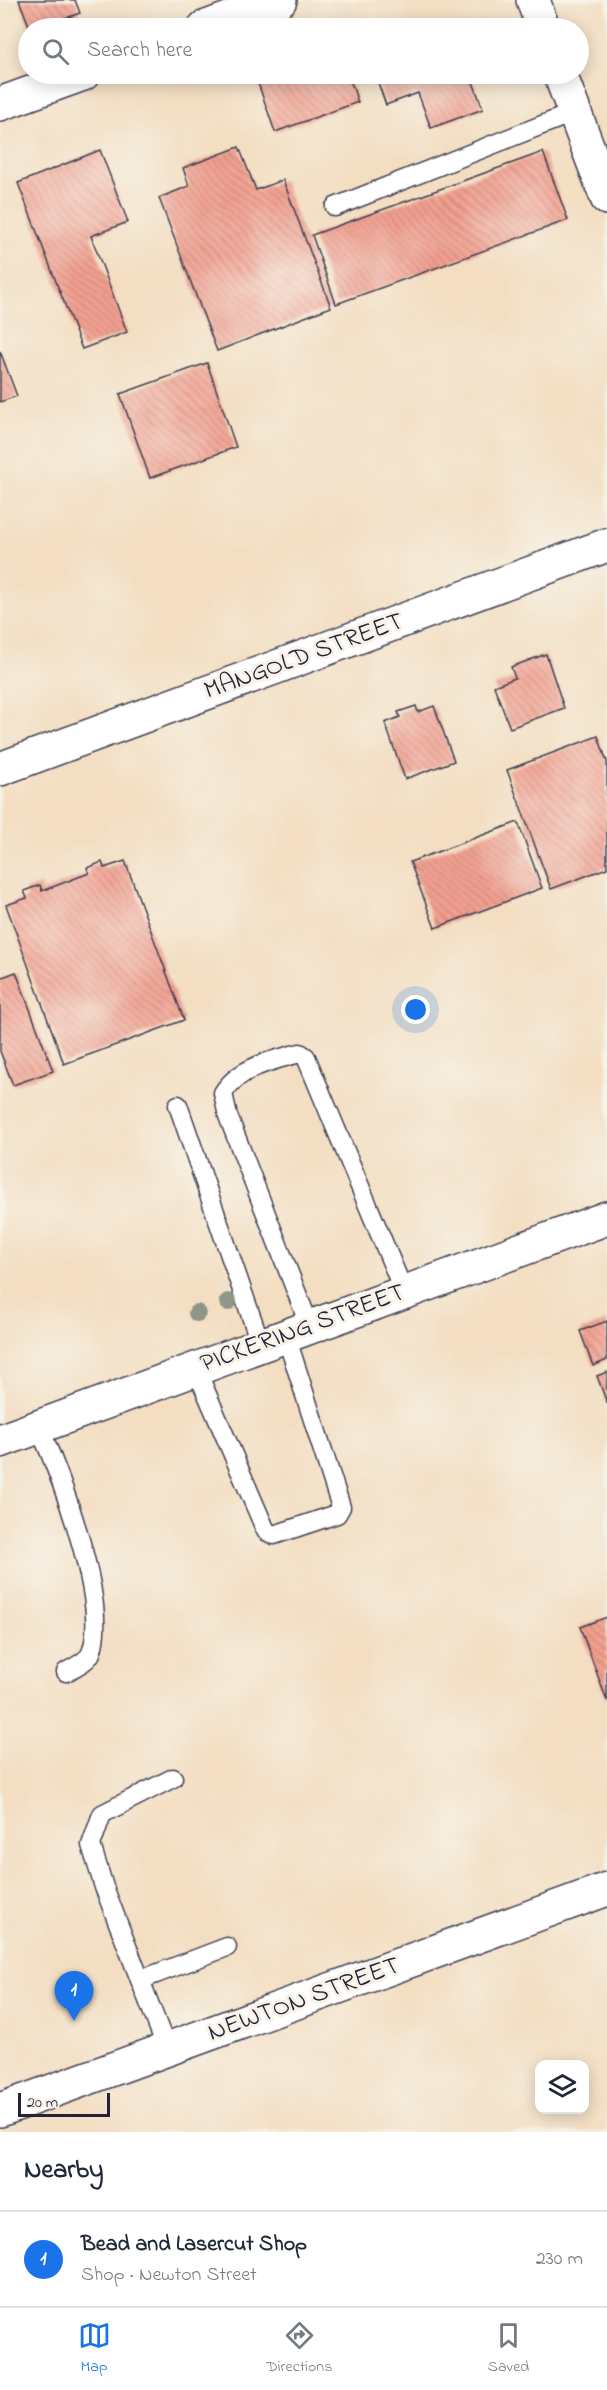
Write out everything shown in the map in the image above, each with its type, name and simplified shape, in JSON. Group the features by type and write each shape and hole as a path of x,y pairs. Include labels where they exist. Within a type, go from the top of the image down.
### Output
{"street":[{"path":"231,18 280,0"},
{"path":"533,0 539,18"},
{"path":"0,104 55,84"},
{"path":"564,84 607,198"},
{"name":"MANGOLD STREET","path":"0,769 607,545"},
{"name":"PICKERING STREET","path":"0,1441 607,1218"},
{"name":"NEWTON STREET","path":"0,2110 607,1889"}],"lane":[{"path":"335,207 575,112"},
{"path":"196,1369 266,1531 274,1535 337,1514 341,1507 286,1336 223,1093 229,1083 246,1071 279,1058 300,1053 306,1057 404,1292"},
{"path":"178,1106 286,1336"},
{"path":"39,1427 62,1479 82,1550 97,1625 88,1659 66,1672"},
{"path":"167,2049 104,1887 91,1845 96,1825 102,1814 173,1778"},
{"path":"140,1980 227,1947"}],"building":[{"path":"19,0 75,0 80,13 66,18 26,18"},
{"path":"258,84 352,84 358,102 275,132"},
{"path":"379,84 474,84 483,109 431,128 418,93 386,105"},
{"path":"239,147 256,190 283,180 331,307 217,351 159,198 189,186 183,168"},
{"path":"100,150 128,222 91,236 127,332 82,349 18,183"},
{"path":"543,152 568,220 336,304 312,235"},
{"path":"0,351 17,396 0,402"},
{"path":"207,363 236,447 150,478 120,394"},
{"path":"546,654 564,708 510,728 494,686 515,678 511,667"},
{"path":"416,706 418,712 434,706 454,761 405,779 385,723 400,717 398,712"},
{"path":"598,736 607,762 607,868 551,889 507,770"},
{"path":"518,822 542,888 435,928 410,862"},
{"path":"125,861 184,1020 64,1064 6,905 27,898 24,891 40,885 42,891 89,873 87,868 102,862 104,868"},
{"path":"16,972 53,1071 13,1085 0,1051 0,978"},
{"path":"607,1321 607,1360 593,1366 580,1331"},
{"path":"607,1372 607,1403 597,1376"},
{"path":"607,1617 607,1701 580,1627"}],"place":[{"name":"Bead and Lasercut Shop","path":"74,2021"}]}
